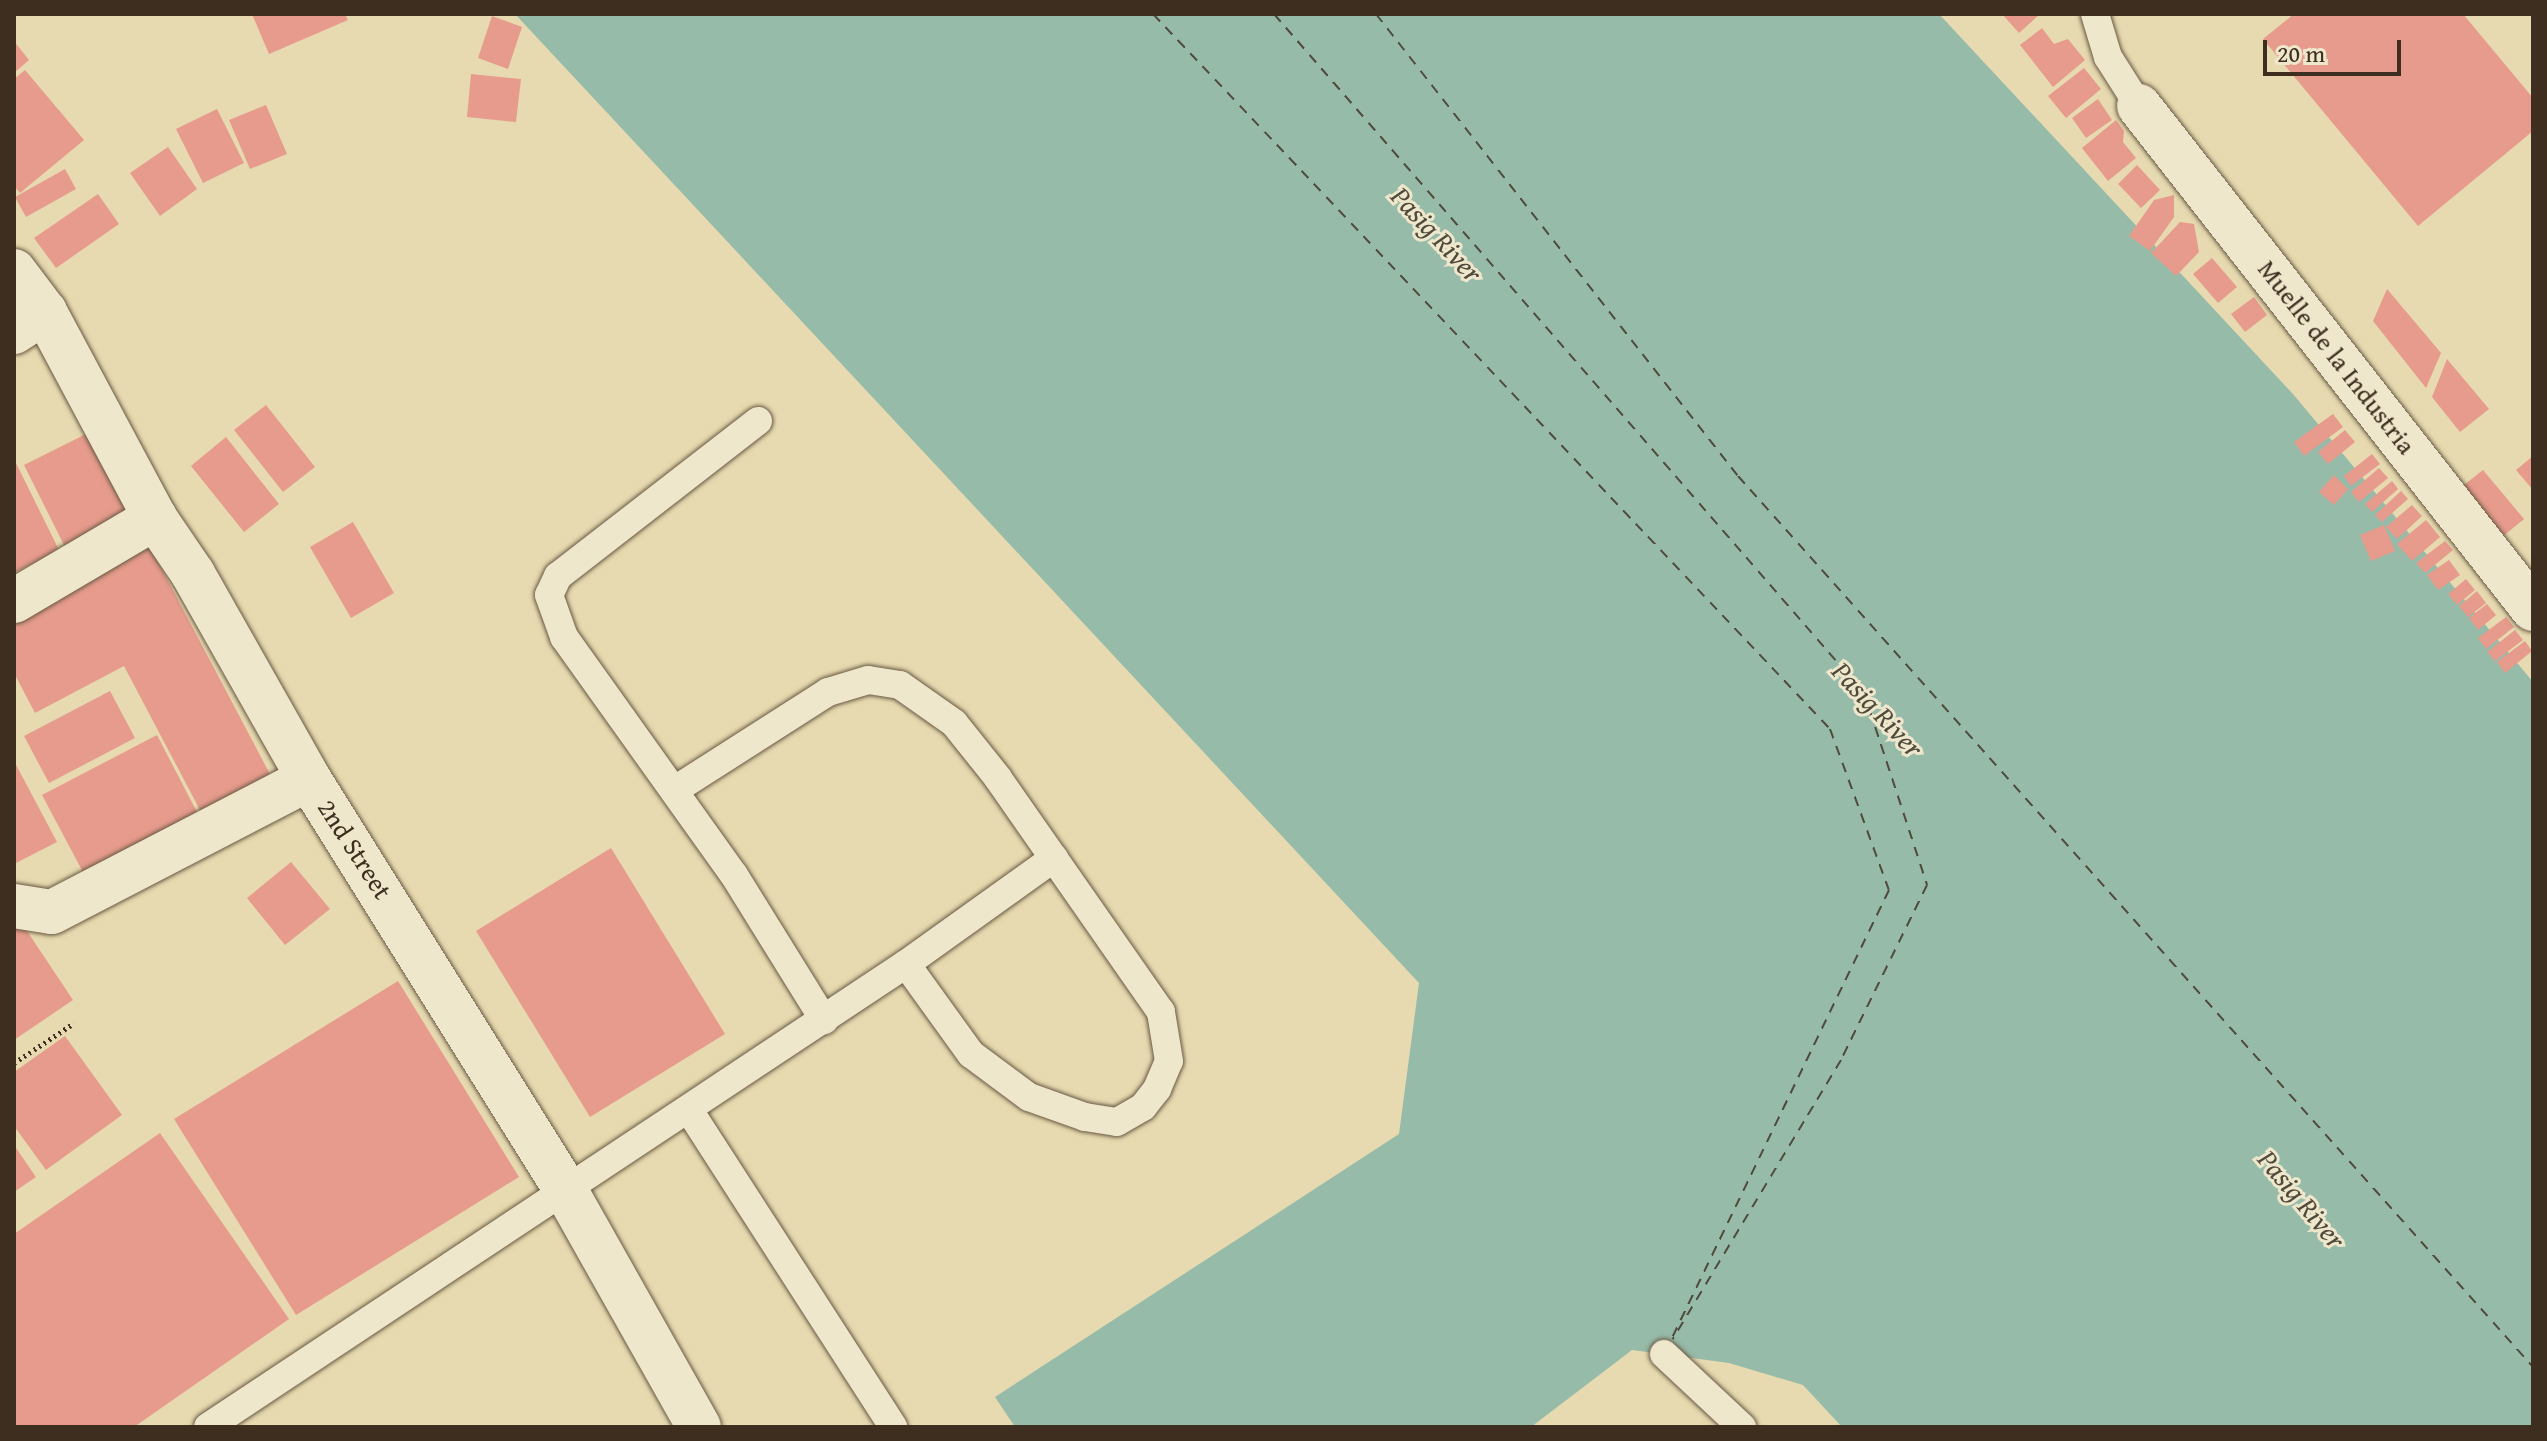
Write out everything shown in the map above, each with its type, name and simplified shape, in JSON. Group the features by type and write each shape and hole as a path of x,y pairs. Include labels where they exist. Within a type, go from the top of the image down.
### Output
{"street":[{"name":"Muelle de la Industria","path":"2139,106 2533,609"},
{"name":"2nd Street","path":"14,271 30,322 193,574 309,779 566,1191 699,1427"},
{"path":"14,601 155,518"},
{"path":"14,906 52,912 309,779"}],"lane":[{"path":"2095,14 2108,57 2139,106"},
{"path":"758,421 558,576 549,595 564,637 675,790 824,1020"},
{"path":"675,790 828,692 868,680 900,685 954,723 1054,858 1161,1012 1169,1061 1143,1107 1117,1122 1029,1097 971,1054 906,964"},
{"path":"208,1427 824,1020 1054,858"},
{"path":"689,1110 893,1427"},
{"path":"1664,1354 1742,1427"}],"path":[{"path":"14,1063 74,1023"}],"water":[{"name":"Pasig River","path":"515,14 1939,14 2293,394 2533,682 2533,1427 1842,1427 1803,1385 1729,1363 1632,1350 1531,1427 1015,1427 995,1397 1399,1134 1419,983"}],"building":[{"path":"252,14 345,14 348,20 269,54"},
{"path":"2002,14 2040,14 2019,33"},
{"path":"2294,14 2463,14 2533,98 2533,131 2418,226 2263,39"},
{"path":"492,16 522,27 508,69 478,58"},
{"path":"2042,28 2054,44 2068,39 2085,60 2053,87 2020,45"},
{"path":"14,41 29,60 14,73"},
{"path":"2084,68 2101,89 2066,118 2048,96"},
{"path":"25,70 84,140 20,193 14,186 14,79"},
{"path":"471,74 521,79 516,122 467,117"},
{"path":"2098,99 2112,120 2086,138 2072,118"},
{"path":"266,105 287,154 250,169 229,120"},
{"path":"217,109 244,163 203,183 176,129"},
{"path":"2116,120 2124,131 2123,142 2136,158 2108,181 2082,148"},
{"path":"168,147 197,189 160,216 130,173"},
{"path":"2137,165 2160,190 2141,208 2118,184"},
{"path":"65,169 76,189 26,217 15,197"},
{"path":"98,194 119,224 56,268 34,238"},
{"path":"2174,195 2174,217 2150,251 2129,236 2154,200"},
{"path":"2180,222 2194,224 2199,252 2176,276 2151,253"},
{"path":"2212,258 2237,287 2218,303 2193,274"},
{"path":"2387,289 2441,353 2426,388 2373,321"},
{"path":"2254,297 2267,315 2245,332 2231,314"},
{"path":"2447,359 2489,409 2460,432 2432,397"},
{"path":"266,405 315,467 283,492 234,430"},
{"path":"2333,414 2343,427 2304,456 2294,442"},
{"path":"2345,430 2355,442 2328,464 2318,452"},
{"path":"88,433 129,516 65,547 24,465"},
{"path":"226,437 279,504 244,532 191,466"},
{"path":"2372,454 2380,464 2351,486 2344,476"},
{"path":"2533,456 2533,490 2516,470"},
{"path":"14,459 59,550 14,573"},
{"path":"2379,468 2388,478 2359,502 2351,492"},
{"path":"2483,470 2524,519 2496,542 2455,492"},
{"path":"2334,475 2348,489 2334,505 2319,492"},
{"path":"2392,481 2398,489 2372,512 2365,504"},
{"path":"2401,491 2408,499 2382,522 2375,515"},
{"path":"2412,505 2422,516 2397,539 2386,527"},
{"path":"2426,520 2440,537 2412,561 2397,544"},
{"path":"353,522 394,593 351,618 310,547"},
{"path":"2384,525 2395,551 2371,561 2360,535"},
{"path":"2445,541 2453,550 2425,573 2416,563"},
{"path":"149,545 271,776 201,812 124,666 35,713 14,673 14,616"},
{"path":"2449,560 2460,575 2438,590 2427,575"},
{"path":"2466,579 2475,590 2457,605 2448,594"},
{"path":"2477,591 2486,603 2468,617 2459,606"},
{"path":"2487,604 2496,615 2478,630 2469,618"},
{"path":"2506,617 2514,627 2486,649 2478,638"},
{"path":"2515,630 2523,640 2495,661 2487,652"},
{"path":"2525,641 2532,651 2505,673 2497,662"},
{"path":"110,691 135,738 49,783 24,736"},
{"path":"157,735 198,814 84,874 42,795"},
{"path":"14,761 57,842 14,864"},
{"path":"611,848 725,1034 590,1117 476,931"},
{"path":"291,862 330,909 285,945 247,898"},
{"path":"17,916 73,1000 14,1040 14,918"},
{"path":"398,981 519,1177 296,1315 174,1119"},
{"path":"65,1036 122,1115 46,1170 14,1126 14,1072"},
{"path":"160,1133 289,1319 134,1427 14,1427 14,1234"},
{"path":"14,1145 36,1177 14,1192"}],"ferry route":[{"path":"1153,14 1830,729 1889,890 1670,1342"},
{"path":"1274,14 1864,693 1927,885 1841,1060 1673,1339"},
{"path":"1376,14 1738,476 2533,1367"}]}
